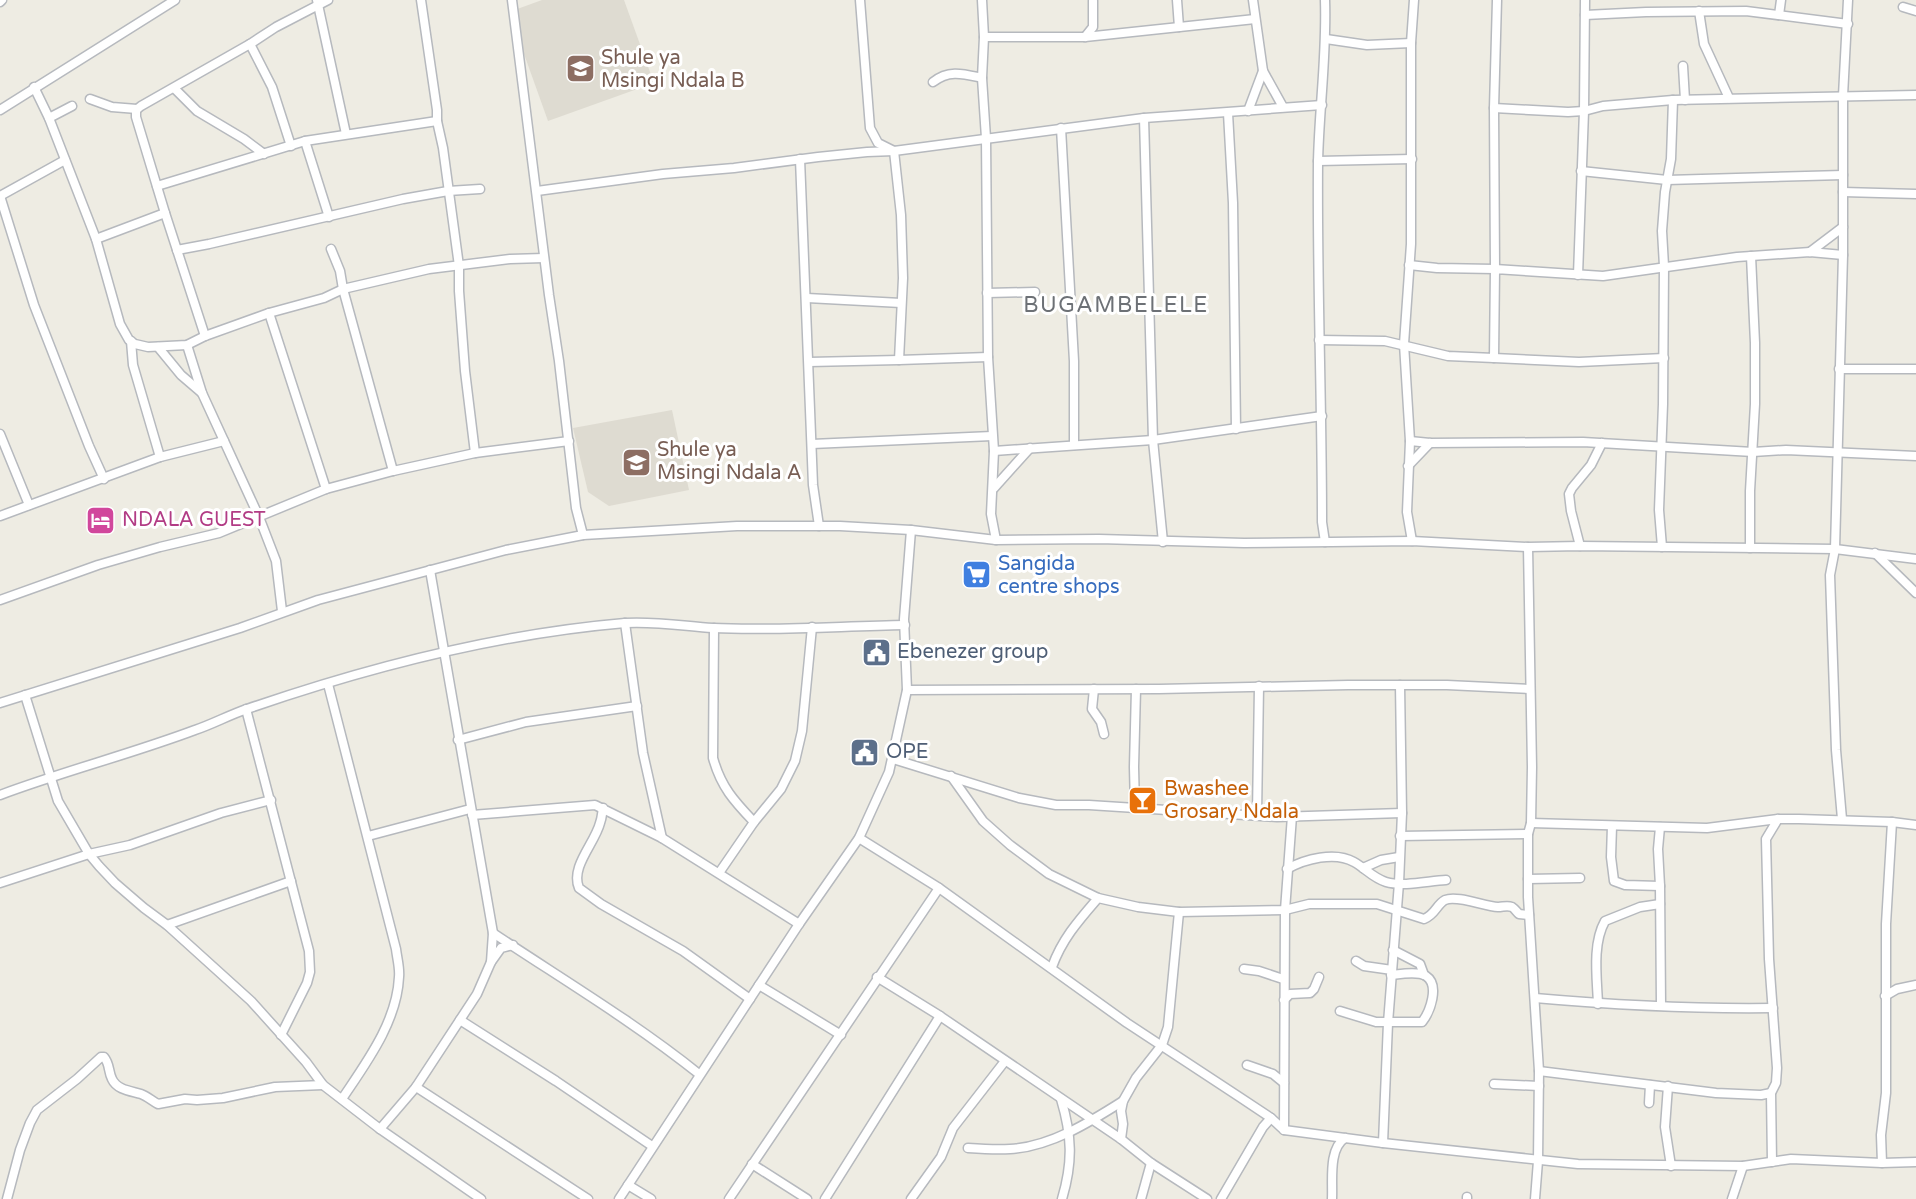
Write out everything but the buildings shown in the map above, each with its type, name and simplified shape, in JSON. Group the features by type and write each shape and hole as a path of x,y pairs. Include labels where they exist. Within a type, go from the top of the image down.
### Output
{"street":[{"path":"0,110 175,0"},
{"path":"90,99 112,106 137,109 318,2 328,0"},
{"path":"421,0 459,266 463,348 475,453"},
{"path":"512,0 576,508 583,535"},
{"path":"860,0 870,128 878,143 894,152"},
{"path":"982,0 988,357 994,451 991,514 996,540"},
{"path":"1177,0 1179,27"},
{"path":"1253,0 1263,71 1283,107"},
{"path":"1325,0 1326,39 1318,161 1322,522 1325,542"},
{"path":"1412,541 1407,512 1410,441 1404,344 1409,265 1412,159 1411,43 1414,0"},
{"path":"1494,358 1494,108 1497,0"},
{"path":"1578,275 1584,111 1585,0"},
{"path":"1779,15 1780,0"},
{"path":"1842,819 1836,750 1830,575 1835,549 1843,255 1843,96 1848,0"},
{"path":"1084,37 1093,27 1093,1"},
{"path":"318,2 346,134"},
{"path":"1903,7 1916,11"},
{"path":"1699,11 1704,44 1729,98"},
{"path":"1585,15 1746,11 1848,24"},
{"path":"984,37 1084,37 1255,19"},
{"path":"1326,39 1367,45 1411,43"},
{"path":"250,44 272,87 291,146"},
{"path":"1683,66 1685,100"},
{"path":"1248,111 1263,71"},
{"path":"933,82 944,75 953,73 982,78"},
{"path":"34,87 49,118 96,239 120,324 135,344 148,347 187,345 205,336 269,313 324,298 343,289 429,269 510,259 544,258"},
{"path":"174,88 204,116 244,139 264,154"},
{"path":"1494,108 1584,111 1603,106 1673,100 1916,95"},
{"path":"1662,547 1659,510 1664,358 1662,231 1671,159 1673,100"},
{"path":"537,191 800,159 867,152 894,152 1144,118 1322,105"},
{"path":"49,118 72,106"},
{"path":"137,109 136,117 205,336"},
{"path":"1228,113 1233,203 1236,429"},
{"path":"1144,118 1153,440 1163,542"},
{"path":"157,186 305,141 437,121"},
{"path":"1061,128 1074,361 1074,445"},
{"path":"867,152 872,135"},
{"path":"305,141 329,217"},
{"path":"894,152 901,224 903,278 899,360"},
{"path":"800,159 813,485 819,526"},
{"path":"1318,161 1412,159"},
{"path":"65,160 0,196 34,305 104,479"},
{"path":"1581,171 1667,180 1843,175"},
{"path":"177,250 448,191 480,189"},
{"path":"1843,192 1916,194"},
{"path":"96,239 165,213"},
{"path":"1810,252 1843,227"},
{"path":"330,249 339,271 393,471"},
{"path":"1409,265 1614,275 1664,266 1751,256 1810,252 1843,255"},
{"path":"1750,549 1755,404 1751,256"},
{"path":"987,293 1035,292"},
{"path":"807,298 901,303"},
{"path":"269,313 326,489"},
{"path":"1319,340 1365,339 1404,344 1448,356 1580,362 1664,358"},
{"path":"131,341 133,364 160,457"},
{"path":"187,345 202,393 260,518 277,566 282,611"},
{"path":"158,347 181,375 202,393"},
{"path":"809,362 988,357"},
{"path":"1839,369 1916,369"},
{"path":"994,451 1153,440 1322,416"},
{"path":"0,434 29,505"},
{"path":"812,444 992,436"},
{"path":"0,516 160,457 224,441"},
{"path":"0,600 98,565 219,533 326,489 475,453 569,441"},
{"path":"1410,441 1602,443 1753,452 1786,450 1916,456"},
{"path":"1408,466 1430,443"},
{"path":"1580,546 1569,494 1591,465 1602,443"},
{"path":"993,489 1030,448"},
{"path":"0,703 240,628 282,611 506,550 583,535 737,526 819,526 911,530 996,540 1099,538 1163,542 1412,541 1528,547 1835,549 1916,559"},
{"path":"618,1199 799,924 859,838 889,772 907,690 905,626 911,530"},
{"path":"1528,547 1532,823 1528,834 1528,879 1539,1071 1538,1161 1535,1199"},
{"path":"1875,553 1916,593"},
{"path":"430,570 493,933 491,962"},
{"path":"0,795 50,776 186,733 246,709 444,651 492,641 649,622 714,628 905,626"},
{"path":"625,624 648,776 662,838"},
{"path":"719,873 754,822 781,789 795,761 802,731 812,627"},
{"path":"714,628 713,758 718,777 728,793 754,822"},
{"path":"328,684 396,949 400,975 397,997 379,1039 342,1099"},
{"path":"907,690 1400,685 1530,689"},
{"path":"1383,1143 1388,1023 1402,813 1400,685"},
{"path":"1257,815 1259,686"},
{"path":"1094,689 1092,709 1101,722 1104,734"},
{"path":"1135,808 1136,689"},
{"path":"26,695 58,801 89,854 115,883 167,925 251,1001 306,1062 323,1085 380,1129 481,1199"},
{"path":"458,740 526,722 637,706"},
{"path":"246,709 309,951 310,972 307,983 281,1035"},
{"path":"892,759 1019,798 1056,805 1292,816 1402,813"},
{"path":"951,776 983,821 1010,845 1049,874 1098,898 1138,908 1179,912 1285,909 1309,904 1361,903 1384,905 1424,919 1435,913 1441,903 1447,899 1458,899 1498,907 1508,906 1514,908 1519,914 1529,915"},
{"path":"0,883 89,854 130,845 221,813 271,800"},
{"path":"368,836 471,812 588,804 603,808 662,838 768,907 799,924"},
{"path":"603,808 600,824 582,860 577,881 579,888 683,951 750,999"},
{"path":"1284,1130 1285,909 1292,816"},
{"path":"1532,823 1707,828 1778,819 1842,819 1916,825"},
{"path":"1772,1162 1771,1093 1776,1083 1777,1068 1769,959 1766,839 1778,819"},
{"path":"1882,1163 1881,1135 1886,1092 1886,924 1892,822"},
{"path":"1612,826 1611,857 1614,881 1618,884 1660,886"},
{"path":"1660,827 1658,849 1661,1005"},
{"path":"1400,836 1528,834"},
{"path":"859,838 939,888 1127,1023 1271,1118 1284,1130 1538,1161 1589,1165 1743,1166 1791,1159 1916,1163"},
{"path":"1287,869 1295,864 1333,855 1363,867 1376,878 1388,882 1446,880"},
{"path":"1363,867 1381,860 1399,857"},
{"path":"1528,879 1580,878"},
{"path":"167,925 291,881"},
{"path":"729,1199 939,888"},
{"path":"1052,967 1058,949 1070,929 1098,898"},
{"path":"1598,1004 1596,964 1601,927 1605,921 1640,907 1660,904"},
{"path":"1121,1139 1123,1101 1136,1078 1162,1045 1171,1014 1173,963 1179,912"},
{"path":"493,933 664,1047 699,1074"},
{"path":"380,1129 416,1087 477,994 491,962 501,948 513,945"},
{"path":"1340,1011 1376,1022 1422,1022 1431,1005 1432,985 1424,975 1420,964 1393,950"},
{"path":"1356,961 1364,966 1392,972 1424,975"},
{"path":"1244,969 1284,979"},
{"path":"878,977 940,1016 1121,1139 1151,1163 1207,1199"},
{"path":"1284,1000 1290,994 1310,993 1319,977"},
{"path":"759,985 841,1035"},
{"path":"1886,996 1897,989 1916,985"},
{"path":"1535,998 1598,1004 1773,1008"},
{"path":"825,1199 940,1016"},
{"path":"460,1020 652,1146"},
{"path":"7,1199 20,1150 37,1110 77,1080 101,1057 109,1063 111,1079 117,1084 129,1092 140,1094 158,1104 185,1098 197,1100 223,1098 275,1087 323,1085"},
{"path":"911,1199 941,1157 953,1128 1005,1061"},
{"path":"1247,1065 1273,1074 1284,1083"},
{"path":"1539,1071 1716,1093 1761,1095 1771,1093"},
{"path":"1494,1084 1539,1086"},
{"path":"1649,1103 1650,1085"},
{"path":"1668,1086 1665,1127 1671,1166"},
{"path":"416,1087 588,1199"},
{"path":"1061,1099 1070,1132 1071,1150 1062,1199"},
{"path":"968,1149 1023,1147 1070,1132 1123,1101"},
{"path":"1221,1199 1271,1118"},
{"path":"1335,1197 1335,1150 1338,1142 1345,1138"},
{"path":"1141,1199 1151,1163"},
{"path":"752,1164 807,1199"},
{"path":"1732,1199 1743,1166"},
{"path":"628,1185 651,1199"}],"shaded area":[{"path":"542,0 624,0 654,83 548,121 509,12"},
{"path":"672,410 689,490 609,506 588,492 573,428"}],"place":[{"name":"Shule ya Msingi Ndala B","path":"580,69"},
{"name":"Shule ya Msingi Ndala A","path":"636,462"},
{"name":"NDALA GUEST","path":"101,520"},
{"name":"Sangida centre shops","path":"977,575"},
{"name":"Ebenezer group","path":"876,652"},
{"name":"OPE","path":"865,752"},
{"name":"Bwashee Grosary Ndala","path":"1143,800"}],"district":[{"name":"BUGAMBELELE","path":"1116,305"}]}
